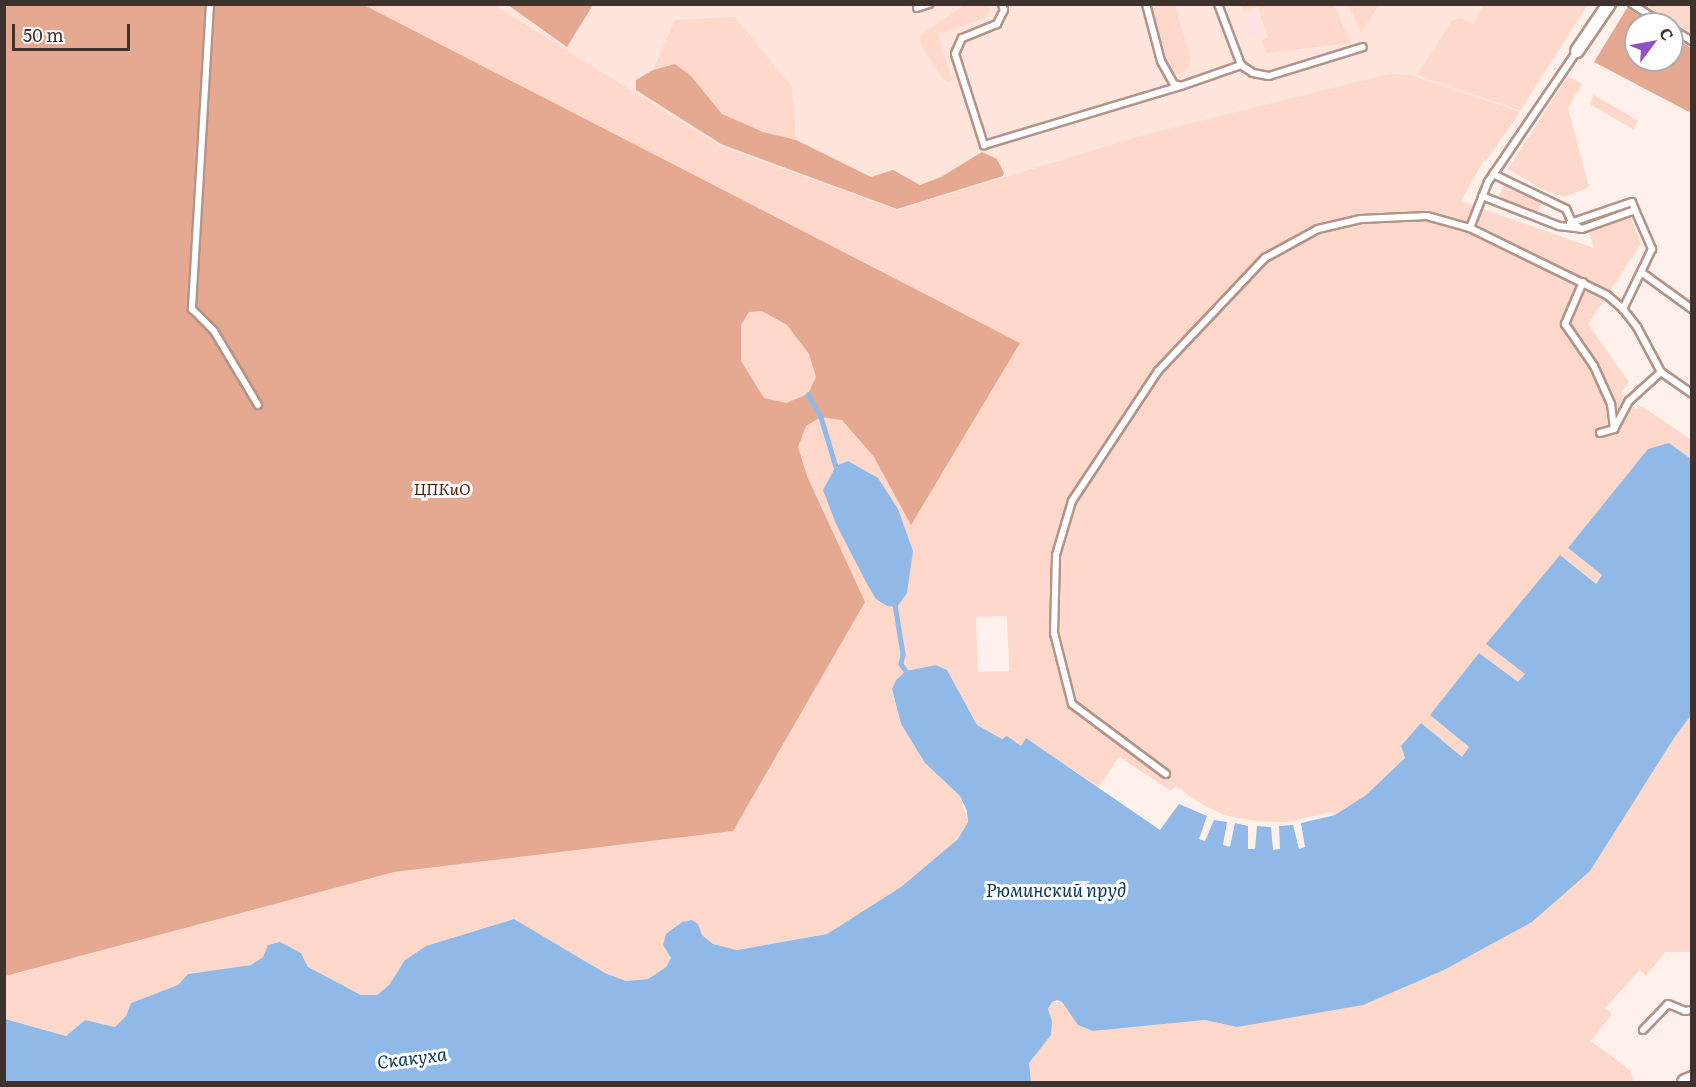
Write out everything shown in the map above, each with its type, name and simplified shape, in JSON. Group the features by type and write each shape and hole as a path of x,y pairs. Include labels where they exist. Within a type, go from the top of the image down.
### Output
{"street":[{"path":"1577,51 1609,4"},
{"path":"1685,1083 1692,1079"}],"lane":[{"path":"210,4 192,309 214,331 258,405"},
{"path":"917,8 929,4"},
{"path":"1002,4 1004,10 997,24 962,38 955,54 984,145 1181,86 1241,65"},
{"path":"1146,4 1167,75 1174,84 1181,86"},
{"path":"1218,4 1241,65 1253,73 1269,76 1363,47"},
{"path":"1470,228 1493,174 1577,51"},
{"path":"1493,174 1566,209 1572,222 1582,230"},
{"path":"1482,196 1565,227 1582,230 1635,210"},
{"path":"1565,227 1572,222 1632,202 1652,249 1623,309"},
{"path":"1166,774 1072,704 1054,633 1056,555 1072,501 1158,371 1265,258 1318,229 1361,219 1427,216 1470,228 1607,295 1623,309 1637,327 1661,372 1692,394"},
{"path":"1641,272 1692,309"},
{"path":"1583,282 1565,324 1594,366 1611,405 1614,429"},
{"path":"1600,433 1614,429 1629,401 1661,372"},
{"path":"1643,1030 1668,1004 1685,1011 1692,1010"}],"shaded area":[{"path":"495,5 1589,5 1520,112 1411,75 1140,136 897,210 720,146"},
{"path":"1257,13 1263,33 1251,37 1245,17"}],"green space":[{"path":"966,4 988,5 990,12 983,19 938,34 952,80 950,83 945,81 920,44 920,35"},
{"name":"ЦПКиО","path":"4,5 495,5 720,146 897,210 1140,136 1389,74 1411,75 1520,112 1486,161 1484,160 1461,201 1594,248 1588,230 1630,217 1641,244 1588,324 1629,382 1621,392 1636,409 1642,406 1691,440 1691,459 1568,548 1602,575 1595,584 1487,644 1525,674 1518,683 1430,715 1470,747 1462,757 1401,746 1405,758 1366,795 1335,815 1332,812 1286,822 1257,821 1227,816 1201,804 1176,786 1171,791 1119,757 1099,787 1026,739 1021,746 1007,736 1003,739 977,725 947,670 936,665 906,671 892,690 901,724 925,763 960,796 968,822 958,839 901,887 827,934 737,950 713,944 702,935 698,924 663,945 671,958 666,967 648,979 626,981 605,973 514,919 426,946 405,960 389,985 377,995 361,995 308,967 301,953 268,945 263,957 251,965 188,974 178,985 131,1003 126,1016 115,1027 85,1020 66,1036 5,1019","holes":["1007,616 1009,671 978,672 976,617"]},
{"name":"ЦПКиО","path":"5,5 364,5 1020,343 911,525 874,457 842,420 821,417 806,426 798,447 807,476 865,602 733,831 394,872 5,976","holes":["762,311 787,325 809,354 816,377 808,394 786,403 764,398 741,361 741,325 749,312"]},
{"path":"508,5 593,5 567,47"},
{"path":"1157,5 1175,5 1191,59 1188,69 1180,74 1171,72 1166,64 1152,11"},
{"path":"1241,5 1334,5 1351,43 1266,53 1262,40 1268,38 1258,7 1244,12"},
{"path":"1349,5 1379,5 1361,33"},
{"path":"1484,5 1587,5 1520,110 1417,75 1452,20 1462,18 1473,25"},
{"path":"1646,5 1691,5 1691,33 1684,29 1684,12 1657,12"},
{"path":"1624,13 1624,72 1684,72 1684,44 1691,48 1691,113 1594,62"},
{"path":"735,17 792,87 796,140 763,132 722,114 691,76 675,64 653,70 675,20"},
{"path":"675,64 691,76 722,114 763,132 796,140 871,177 893,170 920,185 941,177 982,152 997,159 1004,173 1003,176 897,209 721,144 636,90 636,80 653,70"},
{"path":"1568,76 1582,84 1568,108 1589,187 1565,197 1545,191 1508,169"},
{"path":"1594,95 1638,120 1633,129 1589,104"},
{"path":"1503,186 1542,202 1537,213 1499,197"},
{"path":"1691,715 1691,952 1665,952 1646,976 1640,970 1605,1008 1612,1014 1591,1041 1630,1070 1634,1082 1031,1082 1029,1063 1052,1021 1048,1009 1052,1002 1062,1002 1066,1009 1093,1031 1205,1020 1237,1027 1674,738"}],"water":[{"name":"Рюминский пруд","path":"1669,443 1691,459 1691,715 1590,871 1532,922 1444,970 1363,1005 1237,1027 1205,1020 1093,1031 1078,1025 1062,1002 1057,1000 1052,1002 1048,1009 1052,1021 1051,1035 1029,1063 1031,1082 5,1082 5,1019 66,1036 85,1020 115,1027 126,1016 131,1003 178,985 188,974 251,965 263,957 268,945 280,942 301,953 308,967 361,995 377,995 389,985 405,960 426,946 514,919 605,973 626,981 648,979 666,967 671,958 663,945 666,934 682,922 692,920 698,924 702,935 713,944 737,950 827,934 901,887 958,839 968,822 967,811 960,796 925,763 901,724 892,689 896,680 906,671 936,665 947,670 977,725 1002,739 1007,736 1021,746 1026,738 1160,830 1179,804 1207,816 1199,839 1205,841 1214,820 1227,822 1223,845 1230,847 1235,823 1248,826 1248,849 1255,849 1257,826 1271,827 1273,850 1280,849 1279,826 1293,825 1299,849 1305,847 1301,823 1335,815 1366,795 1405,758 1401,746 1421,723 1462,757 1469,747 1430,715 1479,653 1518,682 1525,674 1486,644 1560,555 1596,584 1602,575 1568,548 1648,449"},
{"path":"848,461 878,478 898,509 913,551 907,593 897,607 887,606 876,599 836,524 823,490 836,466"}],"waterway":[{"path":"808,394 821,417 837,470"},
{"path":"895,604 903,654 901,664 908,674"}],"water label":[{"name":"Скакуха","path":"412,1058"}]}
